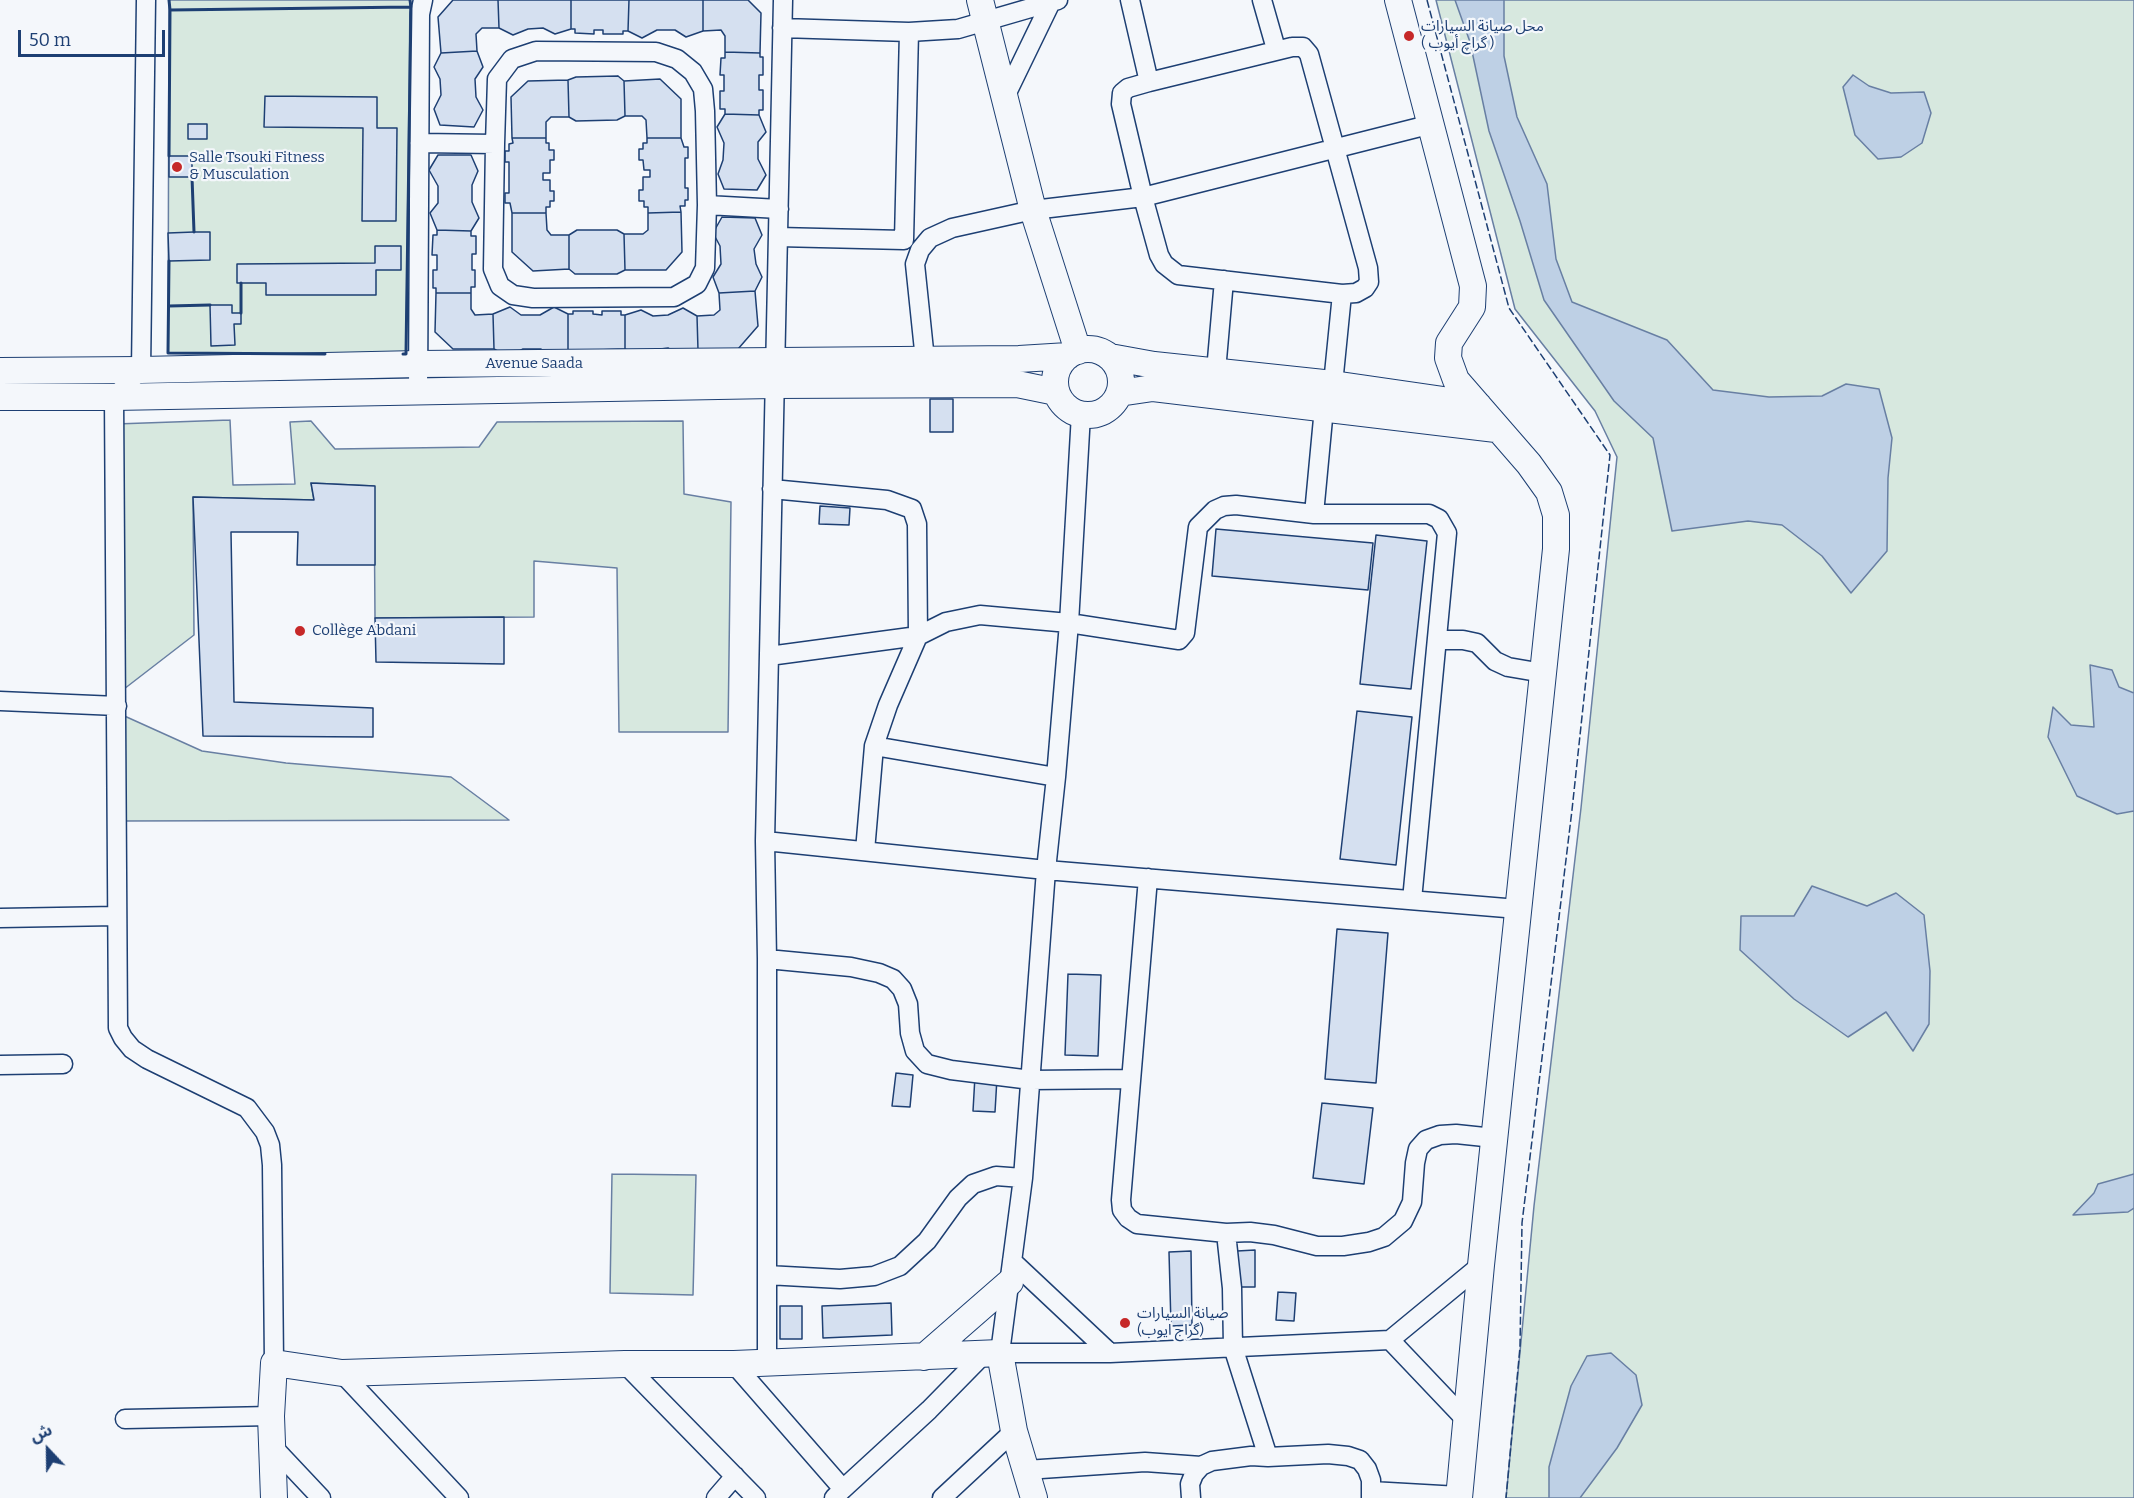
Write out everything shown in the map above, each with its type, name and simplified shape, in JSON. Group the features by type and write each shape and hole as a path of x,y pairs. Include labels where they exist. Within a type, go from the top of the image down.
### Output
{"street":[{"path":"146,0 141,370 114,397 118,1028 132,1049 147,1059 247,1108 265,1132 270,1145 274,1363 271,1416 274,1498"},
{"path":"418,393 420,14 423,0"},
{"path":"767,1363 765,841 783,0"},
{"path":"1130,0 1149,82"},
{"path":"1262,0 1276,49"},
{"path":"1191,1498 1190,1484 1194,1474 1201,1466 1212,1461 1230,1458 1328,1454 1360,1460 1371,1480 1371,1495 1459,1497 1556,549 1556,515 1549,492 1529,464 1496,429 1456,380 1449,358 1449,343 1472,307 1473,286 1398,0"},
{"path":"782,27 909,32 958,29 983,10 1053,1"},
{"path":"1004,99 1053,1"},
{"path":"983,10 1004,99 1073,354"},
{"path":"904,240 909,32"},
{"path":"1292,46 1303,47 1309,54 1368,268 1369,282 1365,288 1356,293 1341,294 1178,275 1164,264 1159,255 1143,197 1121,104 1122,93 1128,88 1149,82 1276,49 1292,46"},
{"path":"536,51 656,52 677,59 693,72 703,89 707,205 705,268 697,284 674,297 533,298 513,295 500,286 493,269 495,144 497,79 512,59 536,51"},
{"path":"925,360 915,264 920,250 930,238 952,228 1034,210 1143,197 1432,124"},
{"path":"419,143 495,144"},
{"path":"707,205 779,209"},
{"path":"778,237 904,240 920,250"},
{"path":"1212,382 1224,280"},
{"path":"1333,384 1341,294"},
{"path":"1110,357 1121,375 1119,393 1113,404 1104,411 1092,415 1070,410 1056,392 1057,372 1073,354 1089,349 1100,351 1110,357 1154,365 1212,382 1324,408 1496,429"},
{"name":"Avenue Saada","path":"0,397 418,393 774,374 925,360 1019,359 1073,354"},
{"name":"Avenue Saada","path":"0,371 418,364 774,374 1017,384 1056,392"},
{"path":"1119,393 1212,382 1333,384 1478,405"},
{"path":"1314,514 1324,408"},
{"path":"1034,1498 992,1353 1011,1271 1023,1178 1046,870 1069,623 1081,414"},
{"path":"772,489 887,500 912,509 916,524 918,636 888,705 874,746 865,851"},
{"path":"769,656 918,636 946,622 980,615 1069,623 1179,640 1185,633 1198,526 1207,516 1224,506 1236,505 1314,514 1429,514 1439,519 1447,533 1412,900"},
{"path":"1437,640 1463,640 1477,643 1495,661 1508,667 1543,673"},
{"path":"0,701 117,706"},
{"path":"874,746 1056,777"},
{"path":"765,841 1046,870 1518,909"},
{"path":"1148,878 1121,1200 1122,1210 1128,1218 1137,1224 1226,1233 1251,1232 1274,1235 1317,1246 1369,1242 1384,1237 1403,1221 1412,1202 1414,1163 1418,1149 1426,1140 1440,1135 1456,1134 1494,1138"},
{"path":"0,918 116,916"},
{"path":"767,959 851,967 879,973 893,979 902,989 908,1004 910,1033 915,1051 927,1064 951,1070 1031,1080 1131,1079"},
{"path":"0,1065 63,1064"},
{"path":"767,1275 840,1279 874,1276 900,1266 927,1241 958,1198 973,1184 996,1176 1023,1178"},
{"path":"1226,1233 1232,1288 1233,1347 1268,1457"},
{"path":"274,1363 342,1373 625,1364 767,1363 992,1353 1110,1353 1390,1340 1481,1265"},
{"path":"1011,1271 1110,1353"},
{"path":"924,1357 1011,1271"},
{"path":"1390,1340 1466,1420"},
{"path":"734,1364 839,1493 992,1353"},
{"path":"625,1364 756,1498"},
{"path":"342,1373 459,1498"},
{"path":"125,1419 271,1416"},
{"path":"942,1498 1014,1431"},
{"path":"273,1447 321,1498"},
{"path":"1026,1470 1145,1462 1201,1466"},
{"path":"716,1498 735,1476"}],"shaded area":[{"path":"169,0 410,0 406,354 168,353"},
{"path":"1436,0 2134,0 2134,1498 1506,1498 1534,1206 1581,808 1617,457 1595,411 1515,309"},
{"path":"230,420 233,485 295,484 290,422 311,421 335,449 479,447 497,422 683,421 684,494 731,502 728,732 619,732 617,568 534,561 534,617 375,618 374,486 311,483 314,500 193,497 194,635 124,689 116,424"},
{"path":"120,714 202,751 286,763 451,777 509,820 120,821"},
{"path":"612,1174 696,1175 693,1295 610,1293"}],"water":[{"path":"1455,0 1504,0 1504,56 1517,117 1547,184 1556,259 1572,302 1667,340 1713,390 1769,397 1822,396 1846,384 1879,389 1892,438 1888,478 1887,551 1851,593 1822,556 1782,525 1748,521 1672,531 1653,438 1614,401 1544,300 1489,131 1470,42"},
{"path":"1853,75 1869,86 1891,93 1924,92 1931,113 1922,143 1901,157 1878,159 1855,135 1843,87"},
{"path":"2090,665 2112,670 2119,687 2134,693 2134,811 2117,814 2077,796 2048,737 2053,707 2071,725 2094,727"},
{"path":"1812,886 1867,906 1896,893 1924,915 1930,971 1929,1024 1913,1051 1886,1012 1848,1037 1794,999 1740,950 1741,916 1794,916"},
{"path":"2134,1174 2134,1208 2128,1212 2073,1215 2094,1193 2098,1184"},
{"path":"1611,1353 1636,1375 1642,1405 1617,1448 1580,1498 1549,1498 1549,1467 1571,1386 1587,1356"}],"building":[{"path":"453,0 498,0 499,28 482,28 476,34 477,51 441,53 438,17"},
{"path":"498,0 571,0 571,29 555,34 543,28 528,29 513,35 499,28"},
{"path":"571,0 629,0 628,31 623,31 623,34 603,34 603,30 594,30 594,34 575,33 575,29 571,29"},
{"path":"629,0 703,0 703,31 686,37 675,30 657,30 642,38 628,31"},
{"path":"703,0 748,0 761,13 760,53 725,52 725,36 721,30 703,31"},
{"path":"477,51 483,67 475,79 476,97 483,110 474,127 440,125 434,109 441,95 440,79 434,67 441,53"},
{"path":"725,52 760,53 760,57 763,57 763,75 759,75 759,90 763,90 763,110 759,110 759,115 725,114 725,109 720,109 720,91 724,91 724,75 720,75 721,58 725,58"},
{"path":"618,76 624,81 625,116 617,120 576,121 569,117 568,80 576,77"},
{"path":"660,79 681,99 681,138 647,138 646,120 642,116 625,116 624,81"},
{"path":"568,80 569,117 551,117 546,122 546,138 512,138 511,97 528,81"},
{"path":"265,96 377,97 377,128 397,128 396,221 362,221 363,128 264,127"},
{"path":"725,114 759,115 766,132 758,142 758,159 766,175 757,190 724,189 718,174 723,160 724,143 717,127"},
{"path":"188,124 207,124 207,139 188,139"},
{"path":"512,138 546,138 549,150 554,150 554,160 550,160 550,173 543,173 543,180 550,180 550,191 554,191 554,201 550,201 550,207 546,207 546,213 512,213 510,203 505,203 505,193 509,193 509,162 505,162 505,151 509,151 509,144 513,143"},
{"path":"647,138 681,138 684,147 688,147 688,158 685,158 685,188 688,188 688,200 685,200 685,206 680,206 681,212 648,213 648,207 644,207 644,201 639,201 639,190 643,190 643,177 650,177 650,170 644,170 643,160 639,160 639,149 643,149 643,143 647,143"},
{"path":"438,155 471,155 478,171 472,185 472,202 479,218 471,231 437,230 430,213 438,203 438,186 429,170"},
{"path":"169,156 192,156 192,177 169,177"},
{"path":"681,212 682,252 666,270 625,270 624,234 643,234 648,230 648,213"},
{"path":"512,213 546,213 547,230 551,235 569,235 569,269 533,271 512,252"},
{"path":"722,217 755,218 762,235 754,249 756,264 762,277 755,291 719,293 713,277 721,264 720,246 713,233"},
{"path":"437,230 471,231 471,236 476,236 476,254 472,254 475,287 471,287 471,293 436,293 436,288 433,288 433,270 437,270 437,255 432,255 433,235 437,235"},
{"path":"577,230 617,230 624,234 625,270 617,274 575,274 569,269 569,235"},
{"path":"210,232 210,260 169,261 168,233"},
{"path":"375,246 401,246 401,270 376,270 376,295 266,295 266,283 237,283 237,264 375,263"},
{"path":"755,291 758,326 738,349 698,350 697,316 714,315 720,310 719,293"},
{"path":"436,293 471,293 471,309 475,315 493,314 494,349 453,349 435,332"},
{"path":"210,305 232,305 232,313 241,313 241,324 234,324 235,345 211,346"},
{"path":"510,307 521,315 540,315 554,307 568,314 568,351 551,357 541,349 523,349 509,357 494,349 493,314"},
{"path":"683,308 697,316 698,350 682,357 668,348 653,350 638,356 625,349 625,315 641,310 653,316 668,315"},
{"path":"573,311 593,311 593,314 602,315 602,311 621,311 621,315 625,315 625,349 568,351 568,314 573,314"},
{"path":"930,399 953,399 953,432 930,432"},
{"path":"311,483 375,486 375,565 297,565 298,532 231,532 234,702 373,708 373,737 203,736 193,497 314,500"},
{"path":"820,506 850,508 849,525 819,524"},
{"path":"1216,529 1373,543 1368,590 1212,576"},
{"path":"1376,535 1427,541 1411,689 1360,684"},
{"path":"504,617 504,664 376,662 375,618"},
{"path":"1357,711 1412,717 1396,865 1340,859"},
{"path":"1337,929 1388,933 1376,1083 1325,1079"},
{"path":"1068,974 1101,975 1098,1056 1065,1055"},
{"path":"896,1073 913,1075 910,1107 892,1106"},
{"path":"975,1076 997,1078 995,1112 973,1111"},
{"path":"1322,1103 1373,1108 1364,1184 1313,1178"},
{"path":"1255,1250 1255,1287 1238,1287 1237,1251"},
{"path":"1191,1251 1192,1325 1171,1326 1169,1252"},
{"path":"1278,1292 1296,1293 1294,1321 1276,1320"},
{"path":"891,1303 892,1335 823,1338 822,1306"},
{"path":"780,1306 802,1306 802,1339 780,1339"}],"fence":[{"path":"1427,0 1509,308 1610,455 1572,810 1522,1223 1520,1347 1506,1498"}],"wall":[{"path":"169,0 170,10 411,7 410,0"},
{"path":"403,354 406,354 411,7"},
{"path":"169,156 170,10"},
{"path":"192,177 194,232"},
{"path":"169,261 168,353 325,354"},
{"path":"241,283 241,313"},
{"path":"169,306 210,305"}],"place":[{"name":"محل صيانة السيارات ( گراچ أيوب )","path":"1409,36"},
{"name":"Salle Tsouki Fitness & Musculation","path":"177,167"},
{"name":"Collège Abdani","path":"300,631"},
{"name":"صيانة السيارات (گراج ايوب)","path":"1125,1323"}]}
